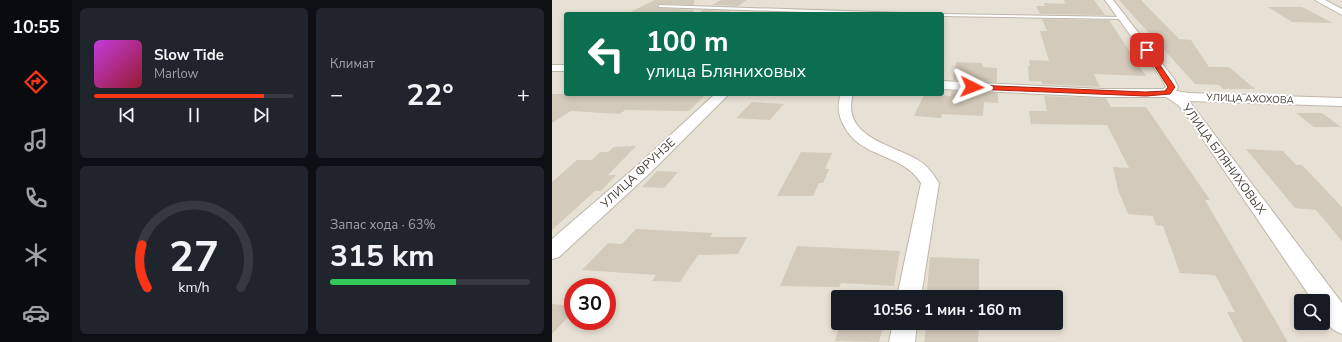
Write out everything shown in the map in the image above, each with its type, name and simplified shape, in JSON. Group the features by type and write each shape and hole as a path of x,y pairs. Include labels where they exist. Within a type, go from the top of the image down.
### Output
{"street":[{"path":"1109,0 1168,79 1172,87 1167,92"},
{"path":"1319,0 1342,12"},
{"path":"552,68 564,68"},
{"name":"УЛИЦА АХОХОВА","path":"944,85 1123,93 1167,92 1189,97 1342,102"},
{"name":"УЛИЦА БЛЯНИХОВЫХ","path":"1167,92 1183,102 1190,110 1342,323"},
{"name":"УЛИЦА ФРУНЗЕ","path":"552,251 721,96"},
{"path":"846,96 845,113 849,126 853,132 874,147 913,164 924,173 930,183 910,290"},
{"path":"902,342 904,330"}],"lane":[{"path":"660,6 843,12"},
{"path":"944,15 1123,18"}],"shaded area":[{"path":"552,0 1342,0 1342,342 552,342"}],"building":[{"path":"655,0 694,0 694,5 660,4 656,7 694,10 694,12 630,12"},
{"path":"721,0 747,0 738,6 712,5"},
{"path":"1064,0 1094,0 1105,15 1040,14 1036,6 1045,6 1044,3 1065,4"},
{"path":"1119,0 1141,0 1179,39 1191,40 1209,67 1229,67 1255,89 1223,89 1219,85 1195,84"},
{"path":"1268,7 1302,7 1333,23 1292,22"},
{"path":"703,10 731,11 730,12 700,12"},
{"path":"1042,19 1109,20 1146,76 1094,74 1100,87 1042,84 1041,81 1029,81 1029,60 1049,61 1040,31 1047,31"},
{"path":"956,62 982,63 983,67 997,68 997,82 953,80"},
{"path":"951,91 998,93 998,103 984,102 983,116 942,114 941,118 914,116 924,96 951,96"},
{"path":"552,94 564,94 564,96 704,96 689,111 625,110 620,114 571,111 552,123"},
{"path":"1044,96 1106,98 1111,107 1146,107 1210,200 1205,200 1288,342 1243,342 1227,312 1235,312 1215,275 1180,273 1163,226 1156,225 1153,216 1128,214 1118,190 1113,167 1129,168 1107,125 1031,124 1029,111 1047,111"},
{"path":"752,102 784,104 770,120 736,118"},
{"path":"1296,113 1322,113 1341,127 1314,127"},
{"path":"636,146 608,175 616,175 601,191 595,191 552,230 552,182 577,160 592,160 600,152 608,152 614,147"},
{"path":"1246,149 1283,151 1296,165 1302,165 1342,207 1342,241 1316,210 1295,208"},
{"path":"801,152 832,153 825,169 829,169 823,183 819,183 813,196 777,196"},
{"path":"657,171 678,172 664,188 642,187"},
{"path":"636,229 713,233 710,237 747,237 738,254 698,255 680,282 652,281 656,275 582,270 608,243 622,244"},
{"path":"797,246 900,251 894,286 841,283 839,287 780,286"},
{"path":"930,257 979,259 979,290 927,290"},
{"path":"552,304 564,305 564,321 552,334"},
{"path":"839,330 882,330 879,342 835,341"},
{"path":"926,330 979,330 978,342 924,342"}],"route":[{"path":"972,87 1146,94 1162,94 1167,92 1172,87 1147,50"}]}
